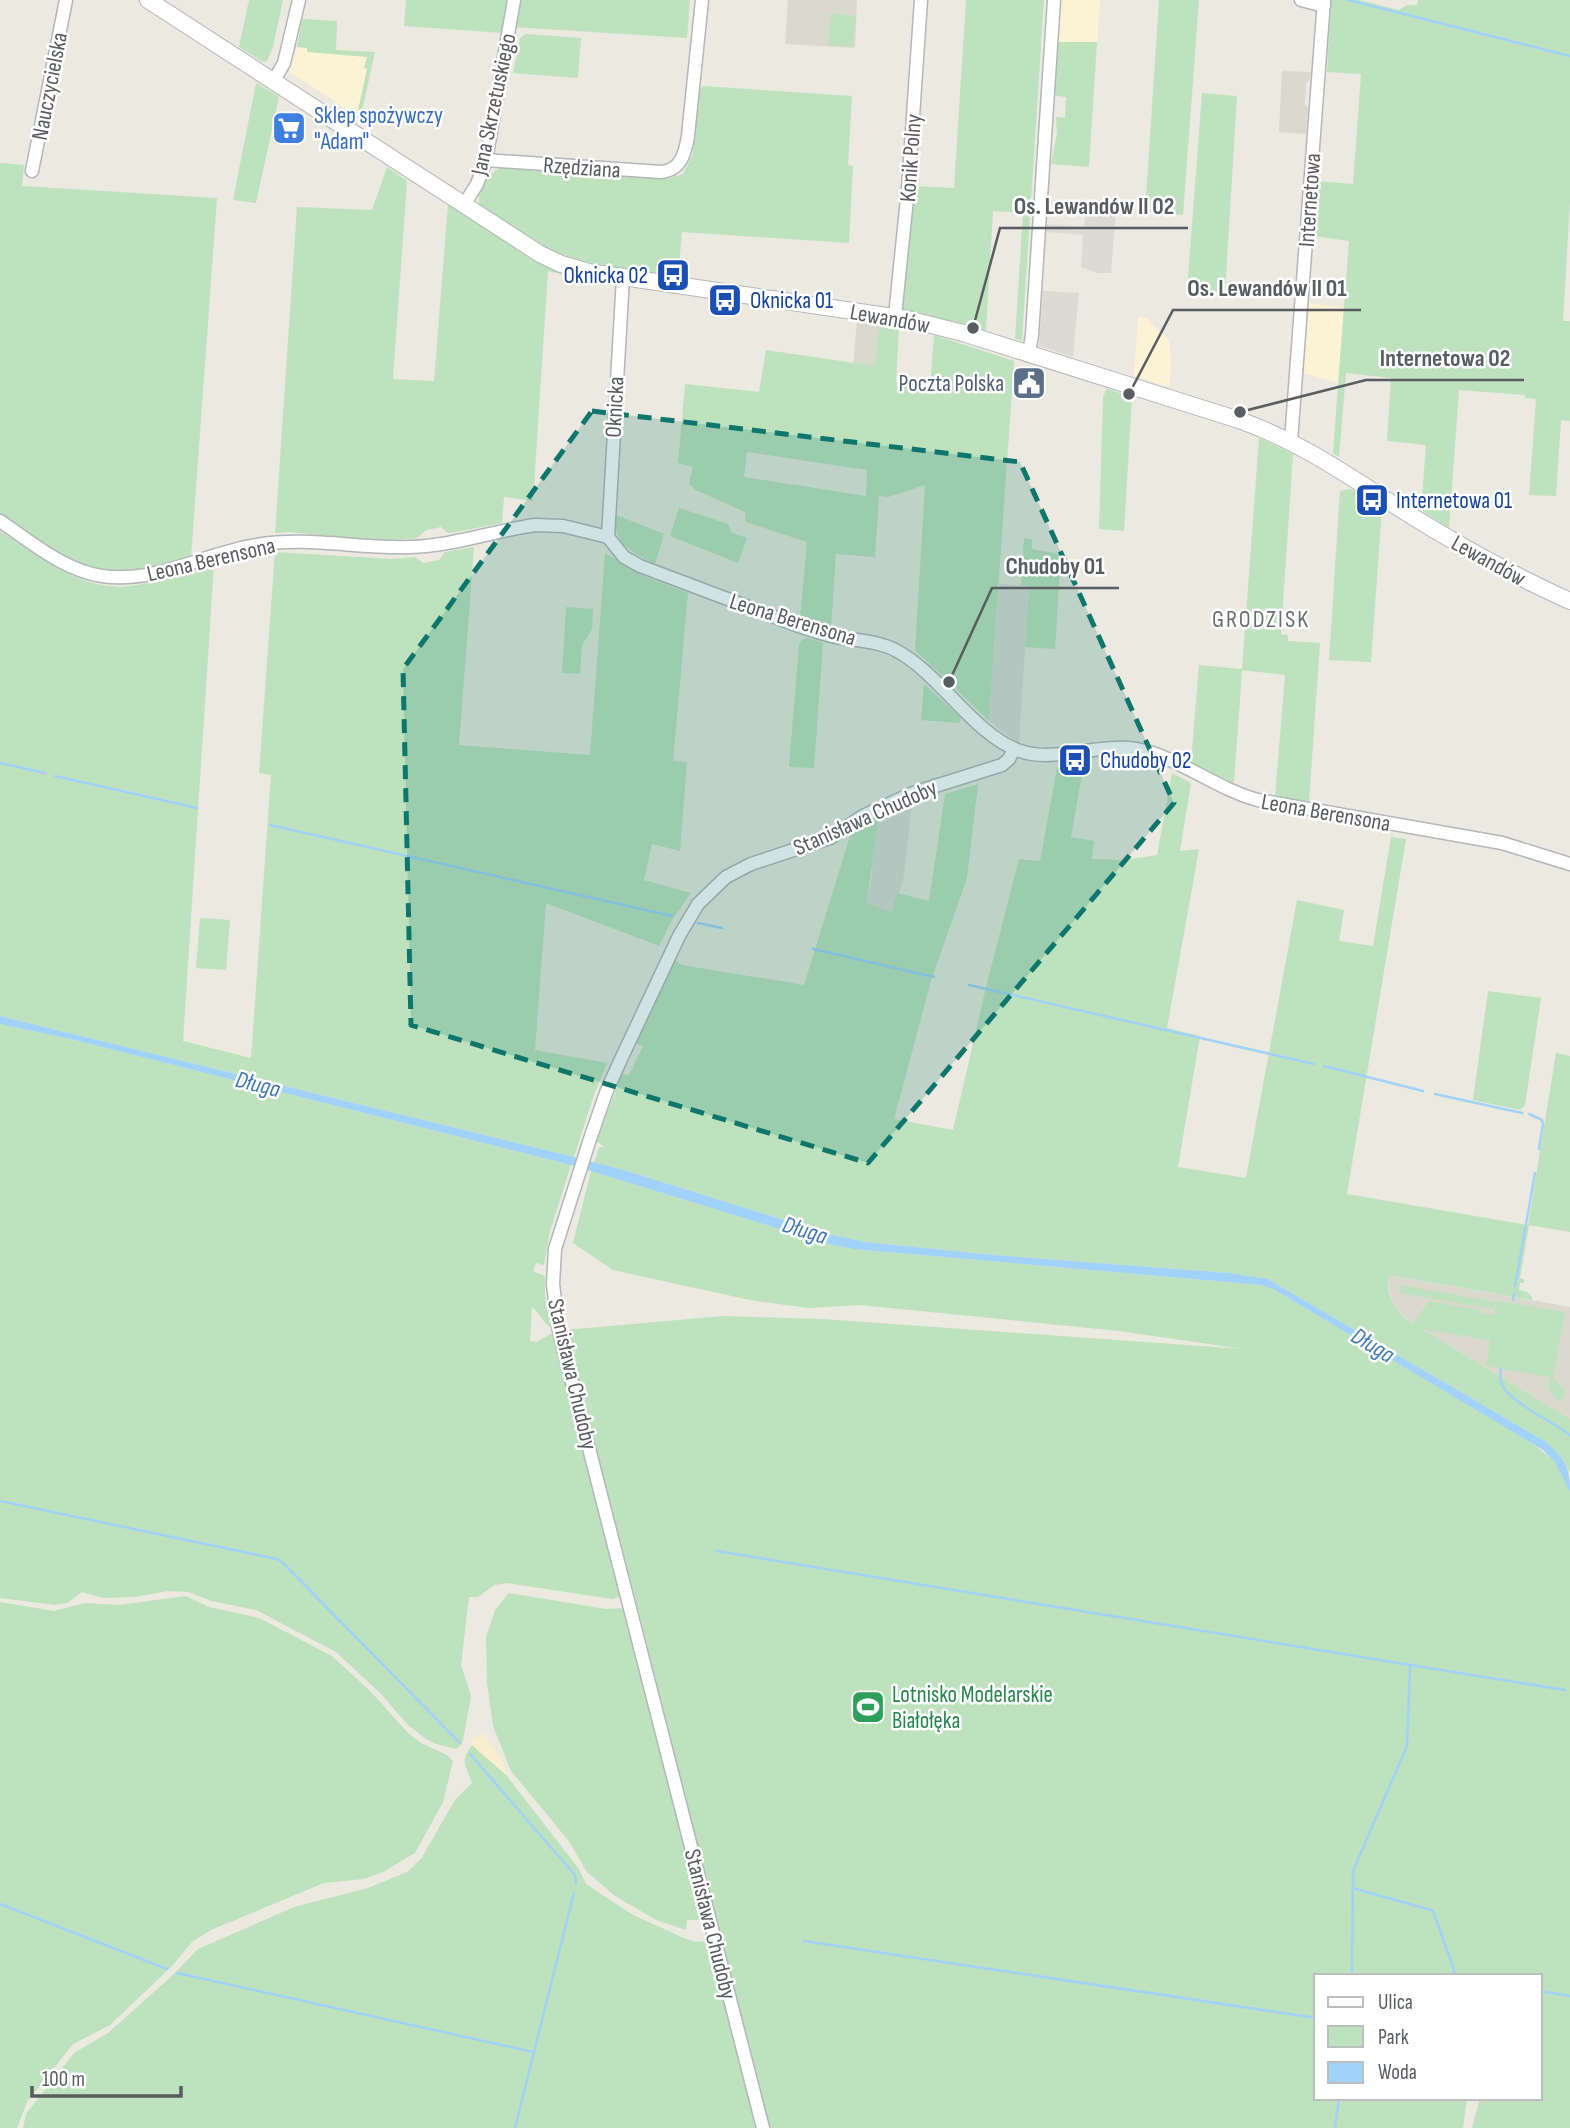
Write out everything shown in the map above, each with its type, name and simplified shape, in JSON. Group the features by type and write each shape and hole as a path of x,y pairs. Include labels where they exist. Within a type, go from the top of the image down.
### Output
{"street":[{"name":"Nauczycielska","path":"32,171 66,0"},
{"name":"Lewandów","path":"148,0 540,254 558,262 589,272 895,316 962,332 1239,420 1291,441 1489,561 1570,601"},
{"path":"273,82 286,56 299,0"},
{"name":"Jana Skrzetuskiego","path":"464,205 477,184 486,160 513,0"},
{"name":"Rzędziana","path":"486,160 660,172 676,167 685,154 688,136 702,0"},
{"name":"Konik Polny","path":"895,316 908,189 921,0"},
{"path":"1029,353 1054,0"},
{"path":"1301,0 1324,3"},
{"name":"Internetowa","path":"1291,441 1324,3"},
{"name":"Oknicka","path":"608,537 624,277"},
{"name":"Leona Berensona","path":"0,521 76,569 98,576 119,578 148,575 228,551 281,542 413,547 521,527 549,524 573,527 608,537 624,557 640,566 801,627 893,649 914,662 994,737 1014,749 1038,755 1101,749 1136,749 1170,761 1239,795 1258,800 1502,843 1570,863"},
{"name":"Stanisława Chudoby","path":"762,2128 557,1321 553,1284 555,1250 607,1090 673,948 693,911 707,893 751,864 830,838 863,816 904,797 1002,765 1014,749"}],"highlighted area":[{"path":"592,411 1020,462 1174,803 868,1163 411,1025 403,669"}],"shaded area":[{"path":"788,0 857,0 855,48 785,44"},
{"path":"1061,0 1100,0 1097,42 1056,42"},
{"path":"297,47 375,52 360,118 289,71"},
{"path":"1282,71 1311,72 1306,83 1306,134 1279,132"},
{"path":"1086,208 1116,210 1111,273 1097,273 1081,267 1083,235 1047,232 1047,224 1084,227"},
{"path":"1043,291 1079,293 1073,357 1039,346"},
{"path":"1309,303 1344,308 1338,383 1304,373"},
{"path":"1138,317 1146,318 1169,340 1169,387 1134,376"},
{"path":"857,322 879,325 876,367 853,363"},
{"path":"999,584 1029,586 1019,744 989,721"},
{"path":"912,804 903,882 891,912 866,903 872,876 873,845 879,818"},
{"path":"1389,1275 1570,1307 1570,1419 1409,1321 1392,1301 1388,1285"}],"green space":[{"path":"249,0 283,0 273,47 267,61 263,62 239,47"},
{"path":"406,0 508,0 503,33 404,26"},
{"path":"518,0 690,0 687,38 513,27"},
{"path":"966,0 1044,0 1022,340 1015,339 1023,213 993,211 986,331 899,310 905,290 914,186 954,188"},
{"path":"1159,0 1199,0 1183,215 1145,212"},
{"path":"1331,0 1359,0 1399,10 1407,5 1417,5 1418,0 1570,0 1570,201 1563,321 1570,321 1570,421 1561,420 1556,496 1529,495 1536,399 1525,398 1525,395 1459,390 1449,528 1421,510 1426,445 1387,441 1391,378 1346,373 1339,457 1333,453 1349,241 1314,236 1318,181 1353,184 1361,74 1327,72"},
{"path":"831,13 856,16 853,47 828,45"},
{"path":"302,19 337,21 336,50 375,52 362,111 358,111 367,57 307,52 307,48 297,47"},
{"path":"526,34 581,38 578,78 513,73 520,38"},
{"path":"1056,42 1097,42 1089,167 1051,164 1057,133 1056,117 1065,118 1066,97 1053,95"},
{"path":"256,83 279,97 256,203 233,200"},
{"path":"703,86 852,96 848,165 853,166 849,243 682,232 678,275 596,264 548,249 558,257 479,205 479,196 476,194 491,174 504,167 667,179 683,174 693,154 698,93"},
{"path":"1202,93 1237,96 1225,292 1187,290"},
{"path":"0,163 24,165 22,186 217,198 191,557 122,572 89,568 58,553 0,515"},
{"path":"387,167 407,181 393,379 434,381 448,204 526,254 552,268 588,280 548,271 533,501 504,497 502,523 448,533 441,527 426,530 417,538 381,541 275,533 297,207 372,210"},
{"path":"879,325 899,328 896,382 930,387 934,335 1014,361 989,721 947,677 915,650 925,485 888,497 879,496 875,557 836,554 831,627 800,618 807,542 746,522 745,512 696,490 689,484 693,467 678,463 685,384 759,392 766,350 875,366","holes":["747,452 867,470 866,496 744,477"]},
{"path":"1108,389 1132,397 1124,531 1099,529 1103,397"},
{"path":"1259,438 1293,454 1281,634 1288,635 1288,641 1320,643 1309,802 1275,796 1285,675 1242,670 1234,783 1191,762 1199,665 1242,669"},
{"path":"1351,489 1382,508 1371,662 1329,660 1340,491"},
{"path":"679,508 728,524 732,533 747,538 738,563 670,536"},
{"path":"614,514 664,534 655,564 639,556 620,540"},
{"path":"0,531 61,570 78,578 112,586 141,584 214,564 183,1041 251,1058 271,775 259,773 275,552 391,559 415,557 423,563 439,560 445,552 474,547 459,745 590,755 605,553 646,577 688,593 673,761 687,762 680,851 652,844 644,880 691,893 672,920 659,946 546,903 535,1050 607,1063 574,1157 0,1016"},
{"path":"1024,538 1032,539 1032,549 1061,554 1055,649 1025,647 1029,586 1021,585"},
{"path":"566,607 593,609 592,629 582,645 580,674 562,673"},
{"path":"807,638 823,643 814,768 789,767 799,645"},
{"path":"924,684 961,718 959,723 921,720"},
{"path":"1084,763 1071,837 1094,841 1092,859 1125,860 1157,855 1172,773 1191,783 1180,851 1199,849 1167,1028 1200,1036 1178,1167 1246,1178 1297,900 1344,910 1339,941 1373,946 1391,837 1406,839 1347,1194 1528,1225 1556,1053 1570,1056 1570,1232 1529,1225 1520,1278 1525,1280 1520,1283 1519,1290 1527,1292 1532,1300 1389,1275 1388,1289 1393,1303 1413,1324 1429,1301 1494,1315 1497,1301 1565,1312 1553,1377 1565,1392 1560,1403 1548,1388 1550,1377 1486,1366 1490,1340 1422,1329 1570,1419 1570,1473 1563,1460 1546,1442 1268,1279 1229,1273 865,1242 829,1234 594,1163 599,1147 605,1147 596,1141 622,1074 629,1075 643,1046 636,1044 674,959 682,965 804,985 851,833 879,818 866,903 891,912 898,893 929,901 945,794 978,784 967,878 931,981 894,1119 953,1130 1019,859 1040,861 1057,768"},
{"path":"200,918 230,920 226,970 196,968"},
{"path":"1488,991 1541,998 1525,1105 1520,1110 1473,1100"},
{"path":"0,1024 74,1040 571,1165 550,1231 544,1265 536,1263 533,1271 545,1276 550,1327 532,1307 530,1341 536,1342 554,1332 620,1590 619,1597 612,1599 507,1583 494,1585 478,1597 469,1597 461,1665 471,1696 463,1740 456,1749 426,1739 407,1724 380,1693 336,1652 256,1610 211,1601 188,1592 168,1591 135,1597 103,1598 82,1592 67,1603 55,1605 0,1598"},
{"path":"591,1171 828,1244 853,1249 1261,1285 1273,1289 1530,1442 1555,1461 1570,1492 1570,2128 1472,2128 1479,2100 1542,2100 1542,1974 1314,1974 1314,2100 1467,2100 1463,2128 767,2128 642,1624 564,1330 724,1316 823,1319 1243,1349 1119,1331 860,1305 809,1308 750,1300 613,1270 573,1243"},
{"path":"1401,1285 1495,1302 1494,1309 1400,1293"},
{"path":"509,1593 606,1609 627,1608 703,1916 700,1920 687,1920 686,1930 656,1920 615,1896 587,1872 568,1840 511,1771 493,1726 487,1683 486,1637 495,1610"},
{"path":"186,1596 209,1607 259,1618 332,1656 370,1691 409,1734 453,1761 443,1802 415,1853 383,1872 364,1879 324,1883 211,1930 192,1942 172,1966 110,2025 73,2044 27,2102 17,2128 0,2128 0,1602 54,1611 85,1603 119,1605"},
{"path":"472,1745 506,1775 579,1869 586,1884 633,1915 684,1938 709,1943 756,2128 23,2128 26,2114 74,2053 108,2033 198,1949 294,1907 368,1888 407,1872 421,1859 455,1800 472,1783 465,1760"}],"sand":[{"path":"483,1733 504,1763 506,1775 472,1745 472,1739"}],"water":[{"name":"Długa","path":"0,1016 574,1157 829,1234 865,1242 1229,1273 1268,1279 1546,1442 1565,1464 1570,1492 1555,1462 1543,1450 1273,1289 1261,1285 853,1249 828,1244 571,1165 74,1040 0,1024"}],"waterway":[{"path":"1348,0 1570,56"},
{"path":"0,763 45,773"},
{"path":"55,776 197,808"},
{"path":"270,825 672,916"},
{"path":"698,923 722,928"},
{"path":"813,949 934,977"},
{"path":"969,985 1314,1064"},
{"path":"1324,1066 1423,1091"},
{"path":"1435,1094 1522,1113"},
{"path":"1529,1114 1542,1120 1539,1149"},
{"path":"1515,1286 1535,1173"},
{"path":"1513,1300 1514,1293"},
{"path":"1501,1369 1501,1383 1514,1399 1570,1435"},
{"path":"0,1501 277,1559 460,1743"},
{"path":"717,1551 1410,1665"},
{"path":"1352,1974 1353,1871 1407,1746 1410,1665 1565,1690"},
{"path":"470,1754 575,1875 576,1884"},
{"path":"1352,1888 1431,1910 1455,1974"},
{"path":"515,2128 574,1893"},
{"path":"0,1904 167,1969"},
{"path":"804,1941 1314,2018"},
{"path":"177,1973 533,2052"},
{"path":"1542,1991 1570,1996"},
{"path":"1335,2128 1339,2100"}],"place":[{"name":"Sklep spożywczy \"Adam\"","path":"289,128"},
{"name":"Oknicka 02","path":"673,275"},
{"name":"Oknicka 01","path":"725,300"},
{"name":"Os. Lewandów II 02","path":"973,328"},
{"name":"Poczta Polska","path":"1029,383"},
{"name":"Os. Lewandów II 01","path":"1129,394"},
{"name":"Internetowa 02","path":"1240,412"},
{"name":"Internetowa 01","path":"1372,500"},
{"name":"Chudoby 01","path":"949,682"},
{"name":"Chudoby 02","path":"1075,760"},
{"name":"Lotnisko Modelarskie Białołęka","path":"868,1707"}],"district":[{"name":"GRODZISK","path":"1261,619"}]}
